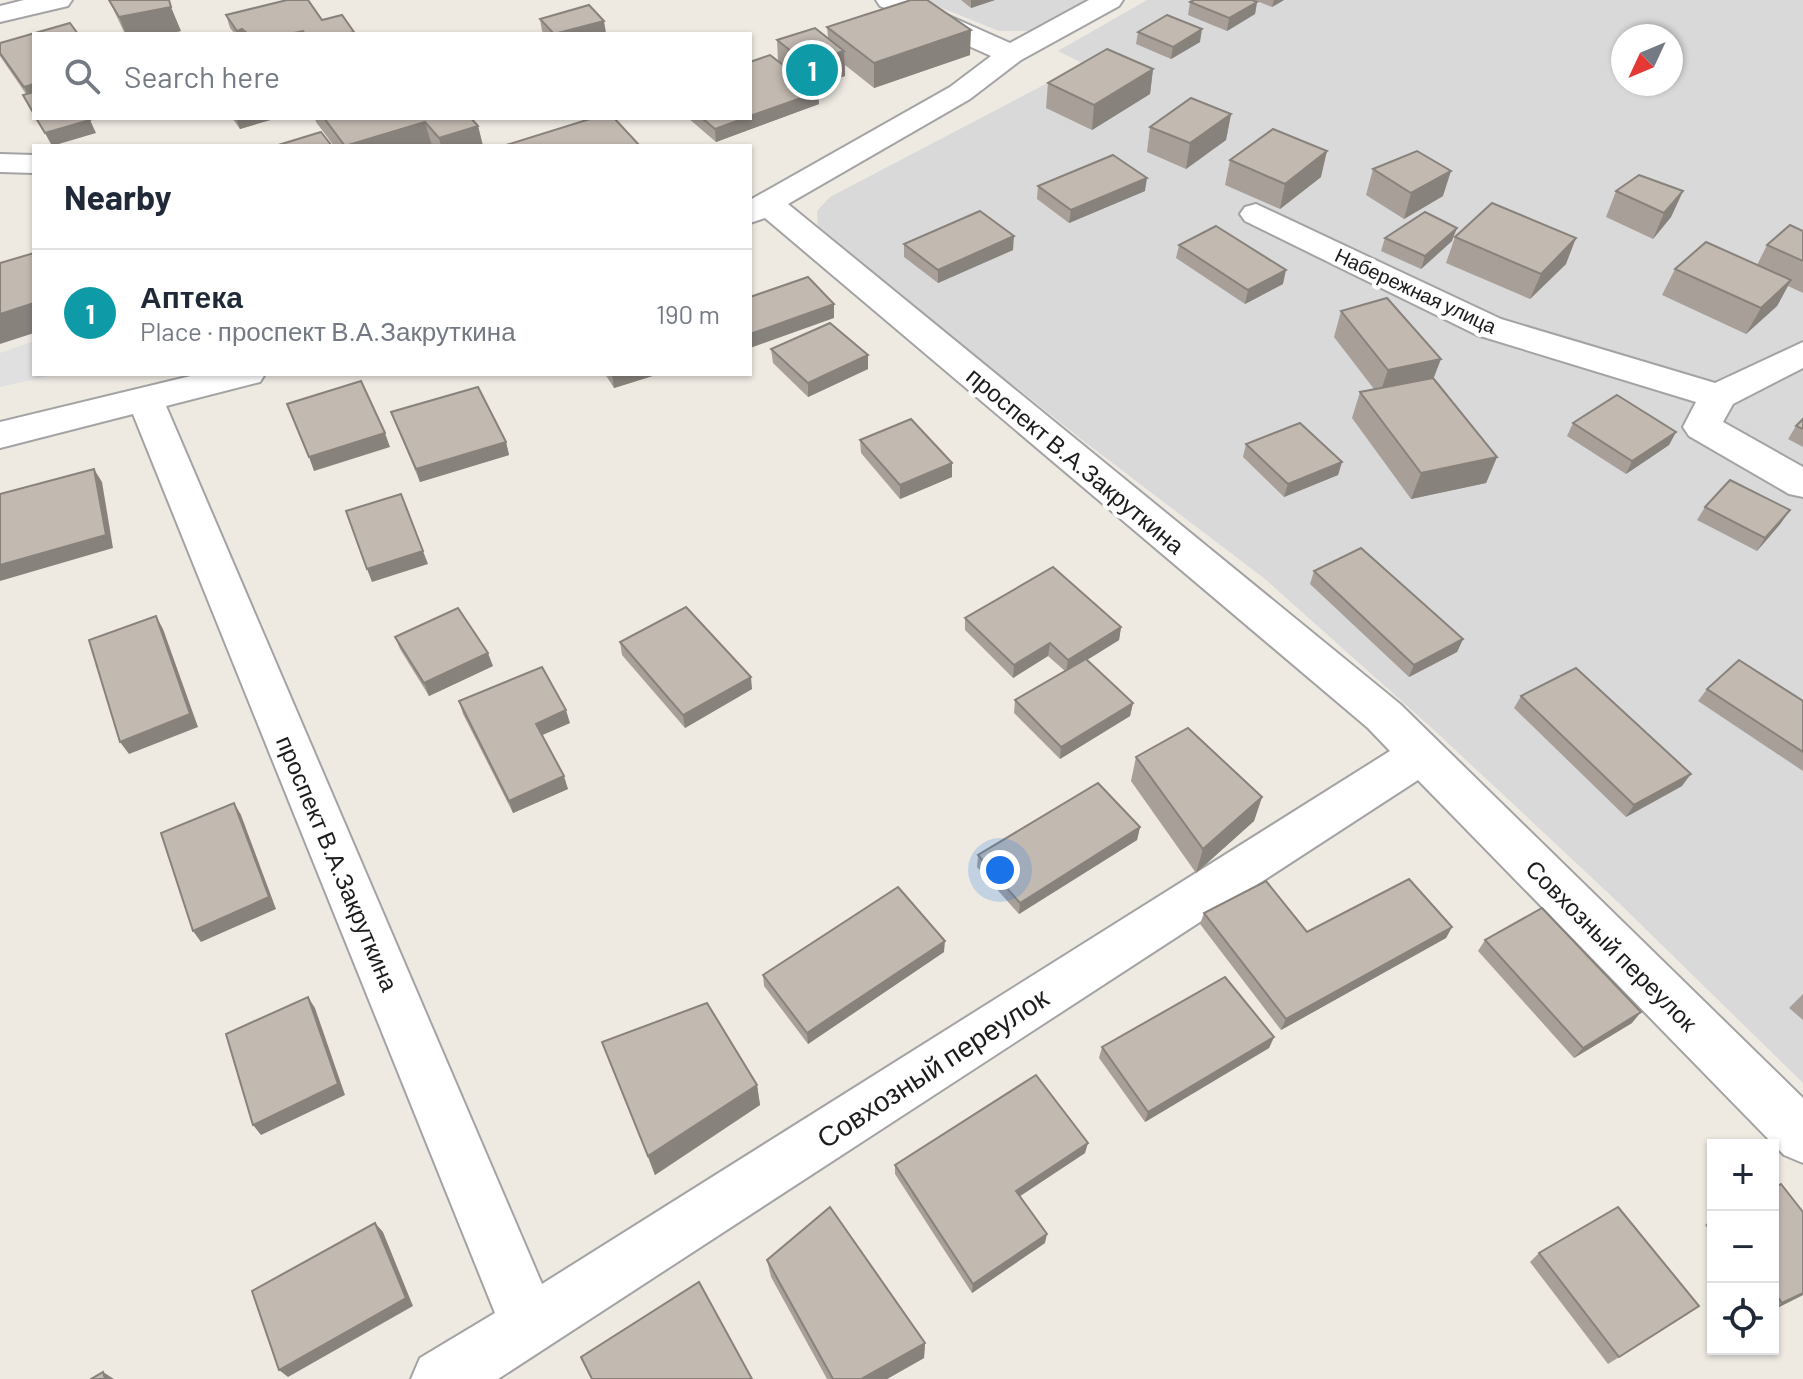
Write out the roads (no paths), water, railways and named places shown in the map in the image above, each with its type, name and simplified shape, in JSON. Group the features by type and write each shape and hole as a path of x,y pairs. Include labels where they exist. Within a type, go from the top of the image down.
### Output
{"street":[{"path":"0,14 22,0"},
{"path":"0,14 58,0"},
{"path":"890,0 1011,54"},
{"name":"проспект В.А.Закруткина","path":"1109,0 1011,54 960,93 759,209 1384,716"},
{"path":"0,163 32,164"},
{"name":"Набережная улица","path":"1256,214 1489,327 1718,396"},
{"path":"1803,353 1718,396 1702,427 1803,484"},
{"path":"0,435 239,376"},
{"name":"проспект В.А.Закруткина","path":"145,399 530,1326"},
{"name":"Совхозный переулок","path":"1384,716 1803,1136"},
{"name":"Совхозный переулок","path":"441,1379 530,1326 1351,796 1422,754"}],"place":[{"name":"Аптека","path":"812,70"}]}
